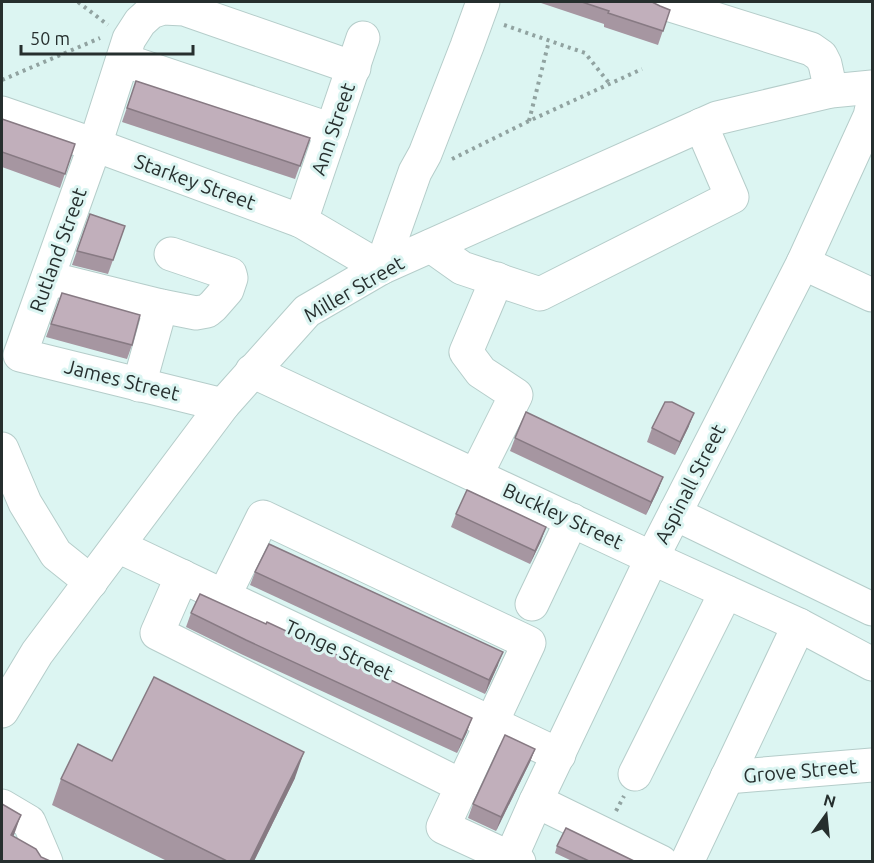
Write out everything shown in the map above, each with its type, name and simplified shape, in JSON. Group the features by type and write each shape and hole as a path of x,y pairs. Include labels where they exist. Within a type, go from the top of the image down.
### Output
{"street":[{"path":"661,2 812,50 821,56 825,64 831,91"},
{"name":"Ann Street","path":"123,43 140,22 152,12 162,8 184,9 358,52 301,220"},
{"path":"381,268 415,172 429,143 480,9"},
{"path":"123,43 332,130"},
{"name":"Rutland Street","path":"20,355 95,145 123,43"},
{"name":"Miller Street","path":"2,711 37,653 223,405 307,311 381,268 717,118 831,91 873,87"},
{"name":"Aspinall Street","path":"513,860 536,801 652,558 803,263 873,107"},
{"name":"Starkey Street","path":"2,113 301,220 381,268"},
{"path":"431,246 462,268 540,294 732,197 701,125"},
{"path":"48,278 196,313 213,306 227,290 230,274 171,254"},
{"path":"803,263 873,295"},
{"path":"476,476 516,395 481,372 466,352 497,279"},
{"path":"139,385 161,306"},
{"name":"James Street","path":"20,355 223,405"},
{"name":"Buckley Street","path":"252,371 799,625 873,663"},
{"path":"2,449 25,503 56,554 91,582"},
{"path":"676,511 688,520 873,609"},
{"path":"224,596 263,516 529,643 443,827 513,860"},
{"path":"532,604 572,520"},
{"name":"Tonge Street","path":"118,546 559,755"},
{"path":"182,576 157,633 462,786"},
{"path":"635,774 726,592"},
{"path":"687,861 799,625"},
{"name":"Grove Street","path":"728,777 873,765"},
{"path":"536,801 661,861"},
{"path":"2,806 29,822 45,861"}],"path":[{"path":"2,80 123,43 78,2"},
{"path":"480,9 549,41 585,53 609,83"},
{"path":"529,121 549,41"},
{"path":"420,162 438,166 642,69"},
{"path":"604,834 635,774"}],"building":[{"path":"582,2 652,2 670,10 663,31"},
{"path":"136,81 310,138 300,166 127,108"},
{"path":"2,119 75,144 65,174 2,152"},
{"path":"90,214 125,226 113,260 77,251"},
{"path":"62,293 140,315 132,345 51,324"},
{"path":"665,402 672,402 694,413 680,442 652,428"},
{"path":"526,412 663,477 651,502 515,438"},
{"path":"467,490 546,527 535,551 456,514"},
{"path":"269,544 503,652 489,680 255,572"},
{"path":"200,594 266,624 267,622 472,718 462,740 191,613"},
{"path":"154,677 304,752 250,861 227,861 61,779 78,744 112,761"},
{"path":"505,735 535,749 501,817 473,804"},
{"path":"2,804 21,815 11,835 36,849 41,857 50,861 2,861"},
{"path":"566,828 634,861 589,861 557,846"}]}
